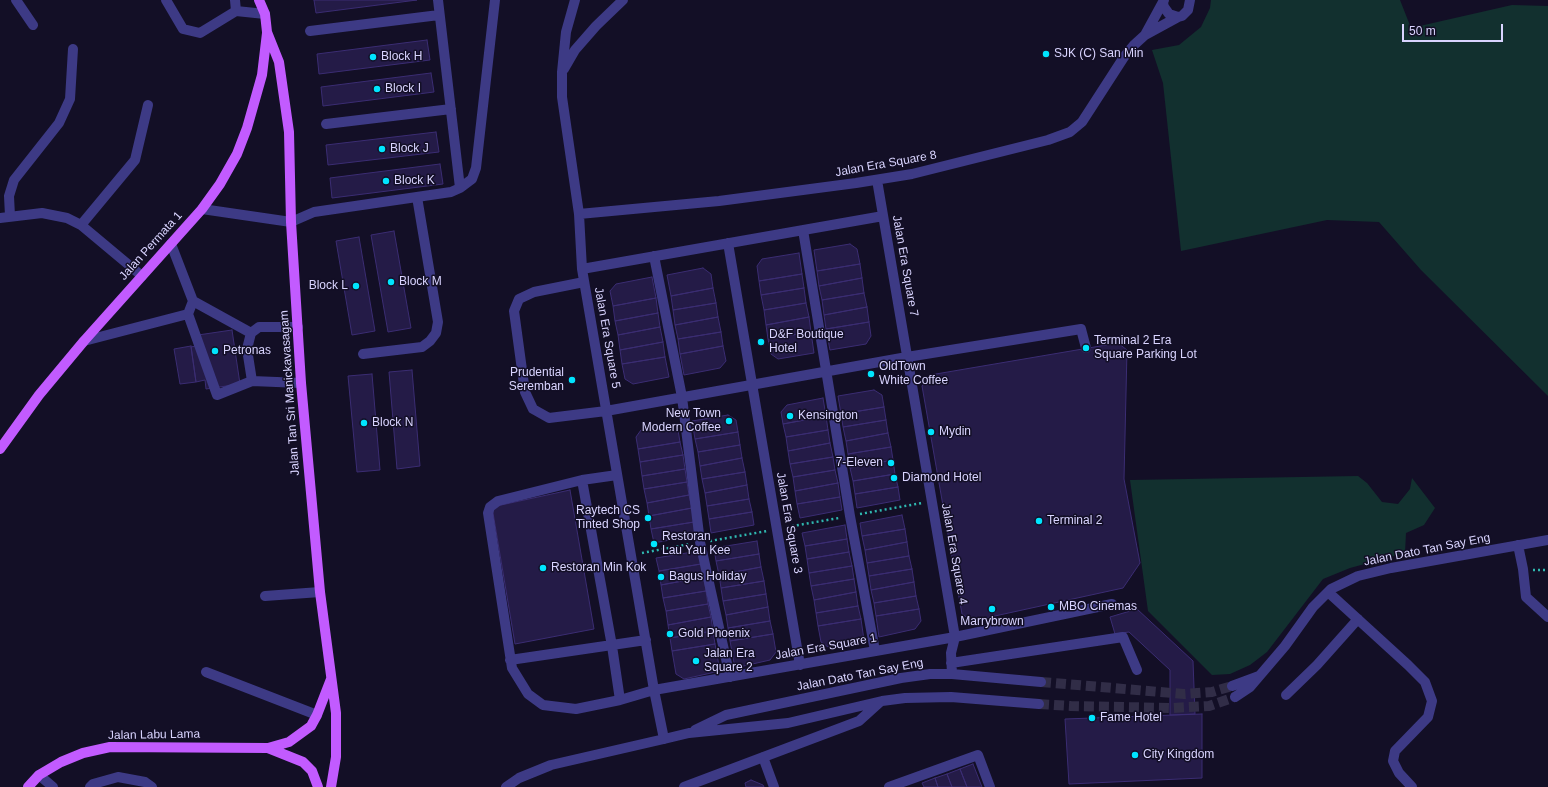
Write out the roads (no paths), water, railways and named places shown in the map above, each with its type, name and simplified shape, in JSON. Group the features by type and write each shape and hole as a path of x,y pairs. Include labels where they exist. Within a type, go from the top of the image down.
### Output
{"main road":[{"name":"Jalan Tan Sri Manickavasagam","path":"259,0 264,14 267,32 279,62 289,132 291,222 301,383 320,592 336,713 336,757 331,787"},
{"name":"Jalan Permata 1","path":"0,449 39,395 84,341 202,209 220,184 236,154 247,128 262,75 267,32"},
{"name":"Jalan Labu Lama","path":"28,787 40,775 61,762 83,753 110,747 268,748 289,742 311,726 332,677"},
{"name":"Jalan Labu Lama","path":"268,748 302,762 312,771 318,787"}],"street":[{"path":"16,0 33,25"},
{"path":"166,0 183,28 200,33 236,11 264,14"},
{"path":"235,0 236,11"},
{"path":"438,0 460,188"},
{"path":"202,209 291,222 314,212 451,192 460,188 472,178 476,168 495,0"},
{"name":"Jalan Era Square 5","path":"575,0 566,32 562,72 562,96 579,214 582,269 606,411"},
{"path":"562,72 575,50 596,26 623,0"},
{"name":"Jalan Era Square 8","path":"579,214 719,201 877,180 912,174 1048,140 1070,132 1082,122 1134,44 1145,35 1182,16 1188,10 1190,0"},
{"name":"Jalan Era Square 8","path":"1164,1 1164,7 1169,14 1178,17"},
{"name":"Jalan Era Square 8","path":"1145,35 1149,25 1164,1"},
{"path":"310,31 439,14"},
{"path":"73,49 70,99 59,123 14,180 5,217 42,213 67,218 81,225 142,276"},
{"path":"81,225 135,160 148,105"},
{"path":"326,124 451,109"},
{"name":"Jalan Era Square 7","path":"877,180 907,357"},
{"path":"362,354 422,347 430,341 436,333 438,322 417,197"},
{"path":"582,269 883,216"},
{"path":"803,230 850,516 875,651"},
{"name":"Jalan Era Square 3","path":"728,243 800,665"},
{"path":"171,244 193,301 251,333"},
{"path":"654,256 682,397 700,542 730,677"},
{"path":"584,282 534,292 519,299 514,311 525,392 533,409 549,418 606,411 907,357 1081,329 1086,348"},
{"path":"193,301 188,314 217,395 252,381 301,383"},
{"path":"84,341 188,314"},
{"path":"252,381 247,349 251,333 259,327 298,327"},
{"name":"Jalan Era Square 4","path":"907,357 955,637"},
{"path":"606,411 654,690 664,739"},
{"path":"617,475 582,480 612,646 620,700"},
{"name":"Jalan Era Square 1","path":"582,480 498,501 490,507 488,512 510,660 514,673 528,694 543,705 576,709 620,700 654,690 955,637 1112,604"},
{"name":"Jalan Dato Tan Say Eng","path":"1235,697 1250,687 1285,646 1313,607 1331,589 1358,576 1391,568 1548,540"},
{"path":"1518,545 1523,569 1526,597 1548,617"},
{"path":"265,596 320,592"},
{"path":"1328,592 1425,682 1432,701 1428,717 1395,751 1393,761 1399,773 1412,787"},
{"path":"1286,695 1317,665 1358,620"},
{"path":"952,674 951,653 955,637"},
{"path":"952,663 1123,637 1137,670"},
{"path":"510,660 646,640"},
{"path":"206,672 317,715"},
{"name":"Jalan Dato Tan Say Eng","path":"689,733 726,715 901,678 930,674 952,674 1041,682"},
{"name":"Jalan Dato Tan Say Eng","path":"1232,686 1259,676"},
{"name":"Jalan Dato Tan Say Eng","path":"506,787 519,778 551,765 689,733 788,723 882,701 905,698 951,697 1040,704"},
{"path":"684,787 859,721 882,701"},
{"path":"889,787 978,755 990,787"},
{"path":"763,757 774,787"},
{"path":"40,775 53,787"},
{"path":"90,787 93,784 118,777 145,782 152,787"}],"tunnel":[{"path":"1041,682 1184,694 1212,692 1232,686"},
{"path":"1039,704 1172,708 1209,706 1235,697"}],"place":[{"name":"SJK (C) San Min","path":"1046,54"},
{"name":"Block H","path":"373,57"},
{"name":"Block I","path":"377,89"},
{"name":"Block J","path":"382,149"},
{"name":"Block K","path":"386,181"},
{"name":"Block M","path":"391,282"},
{"name":"Block L","path":"356,286"},
{"name":"D&F Boutique Hotel","path":"761,342"},
{"name":"Terminal 2 Era Square Parking Lot","path":"1086,348"},
{"name":"Petronas","path":"215,351"},
{"name":"OldTown White Coffee","path":"871,374"},
{"name":"Prudential Seremban","path":"572,380"},
{"name":"Kensington","path":"790,416"},
{"name":"New Town Modern Coffee","path":"729,421"},
{"name":"Block N","path":"364,423"},
{"name":"Mydin","path":"931,432"},
{"name":"7-Eleven","path":"891,463"},
{"name":"Diamond Hotel","path":"894,478"},
{"name":"Raytech CS Tinted Shop","path":"648,518"},
{"name":"Terminal 2","path":"1039,521"},
{"name":"Restoran Lau Yau Kee","path":"654,544"},
{"name":"Restoran Min Kok","path":"543,568"},
{"name":"Bagus Holiday","path":"661,577"},
{"name":"MBO Cinemas","path":"1051,607"},
{"name":"Marrybrown","path":"992,609"},
{"name":"Gold Phoenix","path":"670,634"},
{"name":"Jalan Era Square 2","path":"696,661"},
{"name":"Fame Hotel","path":"1092,718"},
{"name":"City Kingdom","path":"1135,755"}]}
